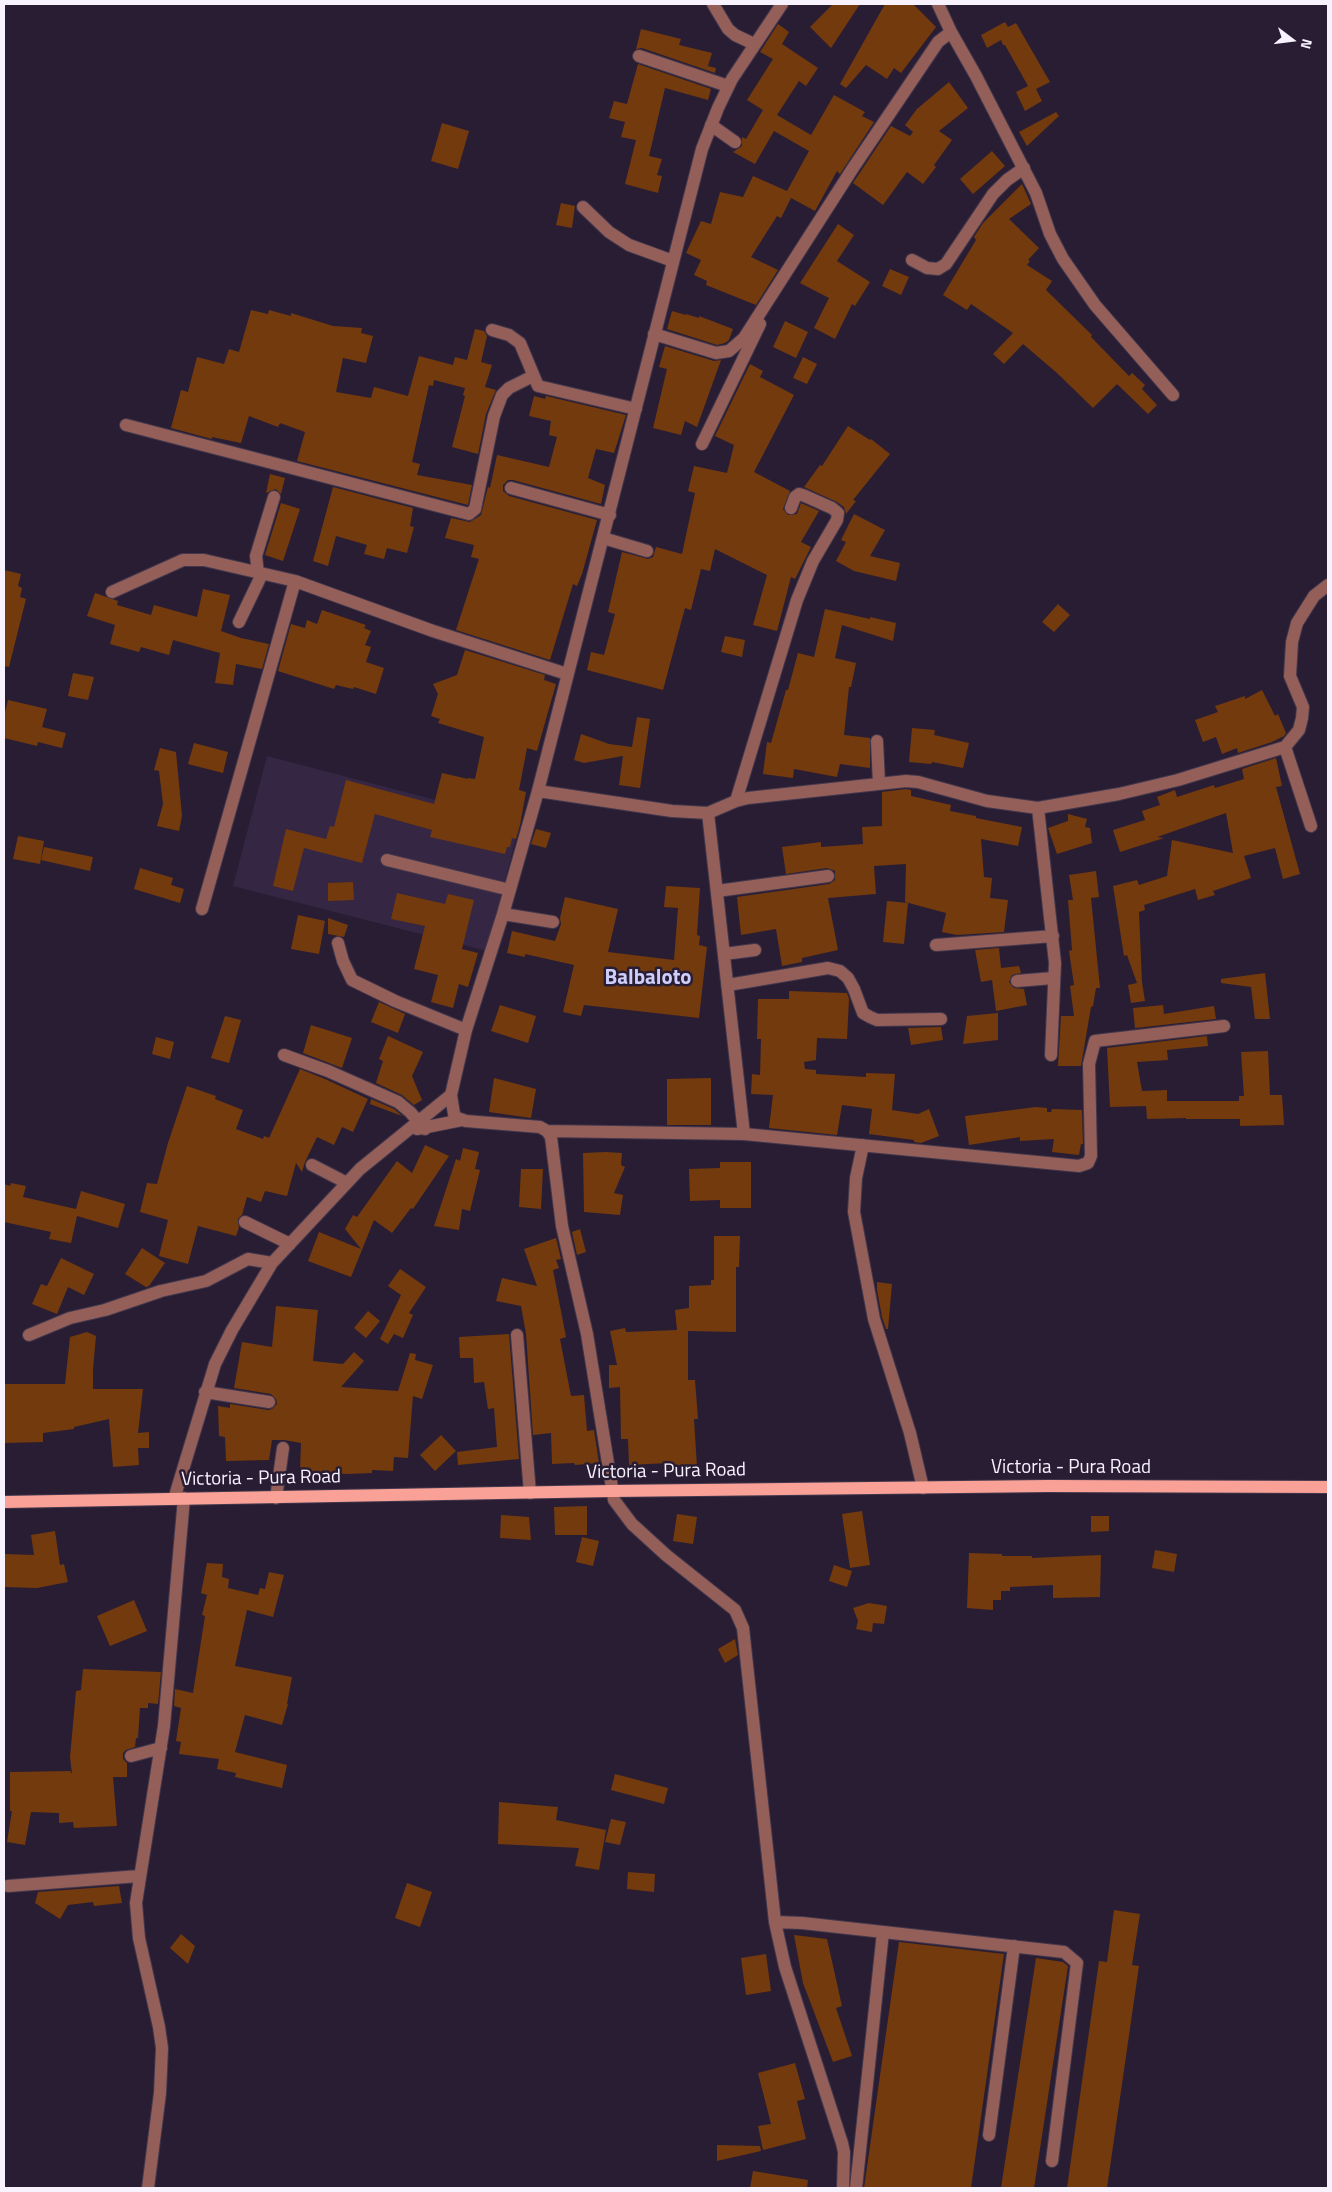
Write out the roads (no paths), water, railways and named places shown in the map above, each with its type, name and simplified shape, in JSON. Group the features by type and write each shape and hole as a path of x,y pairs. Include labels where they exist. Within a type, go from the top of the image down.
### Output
{"main road":[{"name":"Victoria - Pura Road","path":"4,1502 611,1491 1328,1487"}],"street":[{"path":"713,4 728,29 735,35 754,44"},
{"path":"462,1120 457,1118 452,1109 451,1096 466,1030 503,914 538,791 702,149 728,86 782,4"},
{"path":"938,4 1024,168 1039,200 1050,234 1063,259 1095,306 1173,395"},
{"path":"654,334 716,353 729,351 744,338 852,168 938,42 951,32"},
{"path":"639,56 728,86"},
{"path":"711,124 735,142"},
{"path":"912,260 927,268 938,269 946,264 993,194 1007,180 1024,168"},
{"path":"583,207 609,232 629,245 673,261"},
{"path":"702,444 749,350 775,290"},
{"path":"492,330 509,335 520,343 538,386 636,410"},
{"path":"126,425 469,514 475,509 494,416 502,395 509,388 533,376"},
{"path":"511,488 610,515"},
{"path":"736,801 797,600 813,561 838,513 832,508 799,494 795,497 791,508"},
{"path":"239,622 260,573 256,556 274,497"},
{"path":"603,538 647,551"},
{"path":"112,592 183,560 204,560 295,580 433,631 567,674"},
{"path":"202,908 295,580"},
{"path":"538,791 672,811 708,813 736,801 906,781 918,782 987,802 1038,808 1119,794 1178,780 1285,746 1299,730 1303,707 1290,676 1292,642 1297,623 1314,596 1328,585"},
{"path":"877,742 879,784"},
{"path":"1285,746 1311,826"},
{"path":"1038,808 1055,963 1051,1055"},
{"path":"708,813 744,1134"},
{"path":"387,860 510,890"},
{"path":"717,891 828,876"},
{"path":"503,914 553,922"},
{"path":"936,945 1053,936"},
{"path":"338,943 343,961 352,980 395,1002 466,1030"},
{"path":"724,954 755,950"},
{"path":"728,985 828,968 840,972 848,978 863,1013 870,1017 877,1020 940,1019"},
{"path":"1017,981 1053,978"},
{"path":"418,1127 462,1120 540,1127 547,1131 744,1134 1013,1158 1060,1166 1079,1166 1088,1163 1091,1156 1089,1064 1094,1041 1224,1026"},
{"path":"284,1055 398,1102 418,1127"},
{"path":"148,2188 160,2093 162,2048 139,1938 136,1903 160,1748 172,1648 179,1499 206,1392 216,1364 232,1330 272,1263 348,1182 380,1152 418,1127 451,1096"},
{"path":"547,1131 550,1137 562,1226 587,1334 611,1491 617,1505 632,1524 666,1555 734,1610 743,1628 775,1922 785,1966 842,2143 843,2188"},
{"path":"863,1145 856,1178 854,1212 874,1319 910,1433 923,1488"},
{"path":"312,1166 348,1182"},
{"path":"245,1222 290,1244"},
{"path":"28,1335 70,1318 105,1310 161,1291 206,1281 248,1259 272,1263"},
{"path":"517,1335 530,1493"},
{"path":"206,1392 269,1402"},
{"path":"276,1498 282,1448"},
{"path":"131,1756 160,1748"},
{"path":"8,1886 139,1876"},
{"path":"775,1922 1064,1952 1077,1963 1052,2161"},
{"path":"856,2188 883,1932"},
{"path":"989,2135 1014,1946"}],"district":[{"name":"Balbaloto","path":"648,979"}]}
